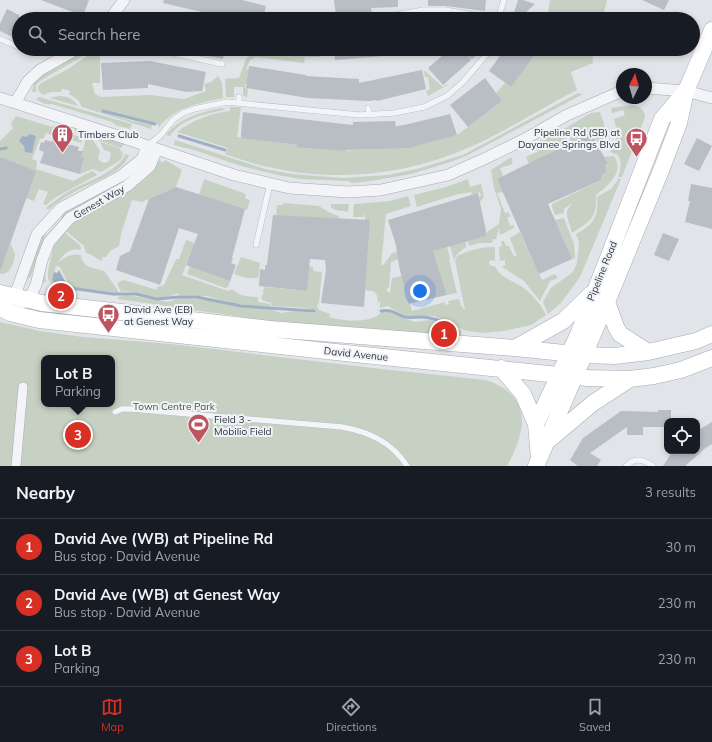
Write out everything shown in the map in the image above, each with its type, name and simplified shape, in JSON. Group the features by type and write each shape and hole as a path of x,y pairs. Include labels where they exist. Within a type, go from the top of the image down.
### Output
{"main road":[{"name":"Pipeline Road","path":"537,462 536,424 559,374 576,354 607,302 679,124 686,91 712,30"},
{"name":"Pipeline Road","path":"537,462 575,376 578,335 662,119 686,91"},
{"path":"514,348 563,321 594,291"},
{"name":"David Avenue","path":"712,334 696,341 648,352 615,356 270,329 9,302 10,313 39,320 575,376 630,379 654,376 681,370 712,358"},
{"path":"607,302 620,334 648,352"},
{"path":"501,368 523,394 536,424"},
{"path":"547,442 592,403 630,379"}],"street":[{"path":"115,12 124,0"},
{"path":"15,103 28,81 40,70 65,56"},
{"path":"652,88 686,91 712,98"},
{"path":"0,98 234,175 289,188 348,192 374,191 409,185 448,174 524,140 566,115 616,93"},
{"name":"Genest Way","path":"9,302 38,234 61,208 121,176 142,159 152,147"},
{"name":"Genest Way","path":"9,302 36,285 42,260 49,242 70,218 127,186 150,166 152,147"},
{"path":"16,466 23,387"}],"lane":[{"path":"500,12 504,0"},
{"path":"413,12 424,10 445,10 457,12"},
{"path":"0,39 12,44"},
{"path":"186,56 222,64"},
{"path":"152,147 173,120 183,113 194,109 227,102 360,115 394,113 424,107 447,96 463,82 485,56"},
{"path":"239,96 239,103"},
{"path":"368,108 369,115"},
{"path":"152,147 160,136"},
{"path":"256,245 270,184"},
{"path":"115,412 122,409 131,409 342,427 355,430 381,440 392,447 407,466"},
{"path":"626,466 631,461 642,460 653,466"}],"green space":[{"path":"550,0 607,0 604,12 548,12"},
{"path":"75,56 82,56 40,81 36,85 36,92 32,92 34,83 38,78"},
{"path":"87,56 100,56 100,83 92,83 95,94 101,97 150,95 184,99 206,91 204,84 211,82 218,76 222,83 223,98 197,104 180,110 165,120 159,127 157,123 104,110 103,112 152,125 151,129 82,107 78,100 69,94 70,91 62,89 61,92 51,92 43,95 38,90 41,83 68,69"},
{"path":"249,56 321,56 305,57 304,63 256,57 250,60 246,69 249,69 247,84 245,84 245,88 248,89 247,97 243,96 243,87 234,87 234,97 226,97 225,79 239,78"},
{"path":"533,56 592,56 593,63 571,72 577,90 511,127 484,141 440,159 379,173 348,175 317,174 255,164 225,154 228,148 177,132 202,118 230,111 230,107 241,107 237,137 305,147 346,151 396,148 396,126 402,125 408,148 457,135 502,101 496,93 505,83 511,87"},
{"path":"424,71 443,87 447,84 448,85 428,96 426,91 430,89 428,77 425,77"},
{"path":"578,93 583,94 466,156 411,174 371,181 352,183 348,181 300,179 278,175 241,166 194,150 174,145 175,140 265,169 292,174 343,178 388,175 417,169 463,155"},
{"path":"59,96 70,98 78,106 50,98"},
{"path":"39,97 132,124 130,129 116,125 112,122 52,104 40,102 36,99"},
{"path":"633,105 642,109 645,117 622,177 618,177 621,166 620,161 618,155 610,152 615,144 616,136 614,119 625,115 623,110 612,113 611,108"},
{"path":"223,108 224,110 187,121 174,130 170,136 166,135 171,129 192,116"},
{"path":"600,112 605,129 605,136 603,140 599,144 592,133 572,142 564,129 591,113"},
{"path":"16,116 52,127 57,125 65,128 61,136 58,137 46,133 44,138 40,139 32,159 37,161 36,169 73,181 92,171 97,175 56,197 46,205 43,204 48,192 39,189 34,201 26,198 0,157 0,141 13,128 11,124"},
{"path":"74,128 105,138 111,138 124,144 121,148 76,133"},
{"path":"69,129 72,130 74,135 83,138 81,143 66,138"},
{"path":"562,130 568,144 529,164 526,157 539,151 535,144"},
{"path":"86,138 93,140 100,151 98,158 101,162 106,163 109,161 111,154 110,152 104,150 100,142 119,148 123,154 121,159 101,172 93,169 80,174 84,159 81,157"},
{"path":"125,154 129,155 120,168 104,178 78,190 48,210 46,208 69,191 109,171 122,160"},
{"path":"614,156 618,168 614,178 596,195 595,209 592,218 572,233 567,216 567,210 572,203 564,209 564,213 555,215 552,204 601,180 601,175 605,165 608,164 604,157"},
{"path":"511,157 513,160 511,165 500,168 503,176 497,179 503,192 497,193 505,213 508,212 511,216 507,218 510,226 513,225 514,228 500,235 499,227 496,239 493,239 492,243 479,243 469,246 468,241 487,236 487,232 499,224 501,209 494,188 491,170"},
{"path":"160,160 162,163 165,160 182,170 176,187 142,202 132,200 121,234 119,246 110,251 106,257 102,257 102,261 91,254 86,253 84,246 66,231 69,227 62,233 54,245 65,233 80,245 81,250 67,252 58,263 68,256 81,255 86,265 104,271 117,289 118,293 70,287 60,267 56,266 52,279 55,284 61,286 65,284 66,289 53,286 48,279 48,272 53,247 46,269 46,282 43,283 42,276 46,256 63,228 153,168"},
{"path":"146,161 127,180 70,211 65,217 61,218 60,215 63,211"},
{"path":"619,178 621,179 580,277 561,303 548,314 543,302 551,288 573,272 577,263 579,242 576,234 591,224 594,220 597,210 597,197 611,189"},
{"path":"204,179 246,194 245,198 250,200 247,210 199,195"},
{"path":"468,179 470,187 481,184 483,198 479,202 478,197 481,196 480,192 472,195 471,192 455,195 417,207 414,195 446,187"},
{"path":"408,196 411,206 386,214 381,266 392,253 397,252 399,259 391,262 389,287 386,290 390,293 392,278 402,276 408,304 410,303 412,311 445,302 445,305 449,304 448,301 459,299 461,306 465,310 455,261 457,256 475,249 495,247 495,261 490,260 490,265 496,267 503,276 529,292 539,303 546,315 531,325 504,331 483,333 467,331 434,316 411,317 399,313 388,306 380,308 380,301 378,303 377,295 373,291 365,290 370,220 365,220 365,211 364,217 353,217 354,204 390,201"},
{"path":"284,203 319,206 330,213 339,216 339,219 276,216 277,205 283,205"},
{"path":"331,204 349,204 348,212 331,208"},
{"path":"564,218 574,244 575,258 572,259 555,220"},
{"path":"47,226 31,276 27,280 39,241"},
{"path":"520,232 542,280 555,274 558,278 550,281 540,301 524,281 502,267 505,265 505,260 500,261 499,247 502,246 501,241 504,241 506,246 509,246 513,255 517,257 510,238"},
{"path":"12,240 11,245 15,254 13,264 7,272 0,274 0,258 4,260"},
{"path":"186,240 200,245 192,249 182,275 228,291 232,289 244,296 258,297 258,302 270,304 271,307 235,304 207,296 179,295 177,293 170,296 156,297 121,292 117,283 124,280 157,290 157,287 164,285 176,259 179,259"},
{"path":"466,242 466,247 457,254 454,260 450,246"},
{"path":"447,247 457,293 447,295 433,251"},
{"path":"241,257 260,263 258,278 247,278 234,274"},
{"path":"190,266 230,281 228,287 225,288 187,274"},
{"path":"305,266 313,267 313,271 322,272 319,303 317,306 319,310 330,314 329,317 341,320 364,320 377,316 381,312 390,312 414,322 430,320 438,322 461,330 461,336 270,321 118,299 118,297 127,295 169,302 176,299 187,298 207,300 240,307 271,309 281,313 294,311 316,313 313,310 302,308 272,306 271,303 262,300 264,287 307,291"},
{"name":"Town Centre Park","path":"0,322 40,331 83,337 171,344 486,380 501,387 512,395 519,405 522,416 522,427 519,440 507,466 0,466"}],"water":[{"path":"30,134 36,136 32,153 25,152 24,146 19,141 22,136 26,137"},
{"path":"59,270 65,281 65,284 62,286 55,284 52,279 54,272 57,273"}],"building":[{"path":"41,0 89,0 84,12 72,12"},
{"path":"164,0 242,0 266,6 265,12 202,12 163,3"},
{"path":"334,0 398,0 398,7 371,8 372,12 336,12"},
{"path":"428,0 486,0 485,11 446,6 428,6"},
{"path":"518,0 535,4 526,12 514,12"},
{"path":"642,0 669,0 664,10"},
{"path":"7,9 13,12 12,37 0,31 0,24"},
{"path":"208,56 224,56 223,59"},
{"path":"335,56 383,56 335,60"},
{"path":"442,56 468,56 471,60 443,85 428,68"},
{"path":"468,56 476,56 472,59"},
{"path":"500,56 534,56 511,87 489,71"},
{"path":"150,61 206,72 202,91 186,92 148,84 148,88 103,90 101,63"},
{"path":"249,66 306,76 359,79 359,83 422,70 426,89 377,101 308,98 246,88"},
{"path":"485,78 502,101 468,127 450,105"},
{"path":"243,112 353,125 353,122 395,121 396,127 450,114 457,135 409,148 346,151 297,147 297,145 241,138"},
{"path":"591,133 608,164 605,165 606,172 601,175 601,180 548,204 572,259 539,274 497,179"},
{"path":"697,138 712,146 699,171 684,164"},
{"name":"Timbers Club","path":"45,140 52,142 52,140 79,147 78,151 83,151 81,157 84,158 80,174 40,163 44,152 39,150 41,142 44,143"},
{"path":"0,157 36,171 1,269 0,269"},
{"path":"691,184 712,188 712,229 685,222 690,201 688,201"},
{"path":"176,187 245,209 232,258 231,263 236,265 230,281 186,265 198,234 179,228 160,285 116,270 120,256 130,251 149,199"},
{"path":"478,193 487,236 433,251 447,295 408,304 399,266 396,245 388,220"},
{"path":"273,215 370,220 364,307 321,303 326,270 325,260 310,259 307,291 259,286 260,269 265,270 265,265 267,265"},
{"path":"663,233 679,239 669,261 654,255"},
{"path":"658,410 671,410 671,418 664,418 664,427 643,427 643,435 627,435 627,427 590,453 601,460 597,466 578,466 570,460 583,438 621,411 658,412"},
{"path":"712,422 712,444 700,453 700,429"},
{"path":"671,454 699,454 685,466 663,466"}],"waterway":[{"path":"103,111 155,124"},
{"path":"179,136 225,150"},
{"path":"0,149 6,148"},
{"path":"70,288 113,294 136,294 157,299 197,297 241,306 314,311"},
{"path":"381,311 391,311 407,317 429,318 451,325"}],"place":[{"name":"Timbers Club","path":"62,154"},
{"name":"Pipeline Rd (SB) at Dayanee Springs Blvd","path":"636,158"},
{"name":"David Ave (WB) at Genest Way","path":"61,296"},
{"name":"David Ave (EB) at Genest Way","path":"108,334"},
{"name":"David Ave (WB) at Pipeline Rd","path":"444,334"},
{"name":"Lot B","path":"78,435"},
{"name":"Field 3 - Mobilio Field","path":"199,444"}]}
